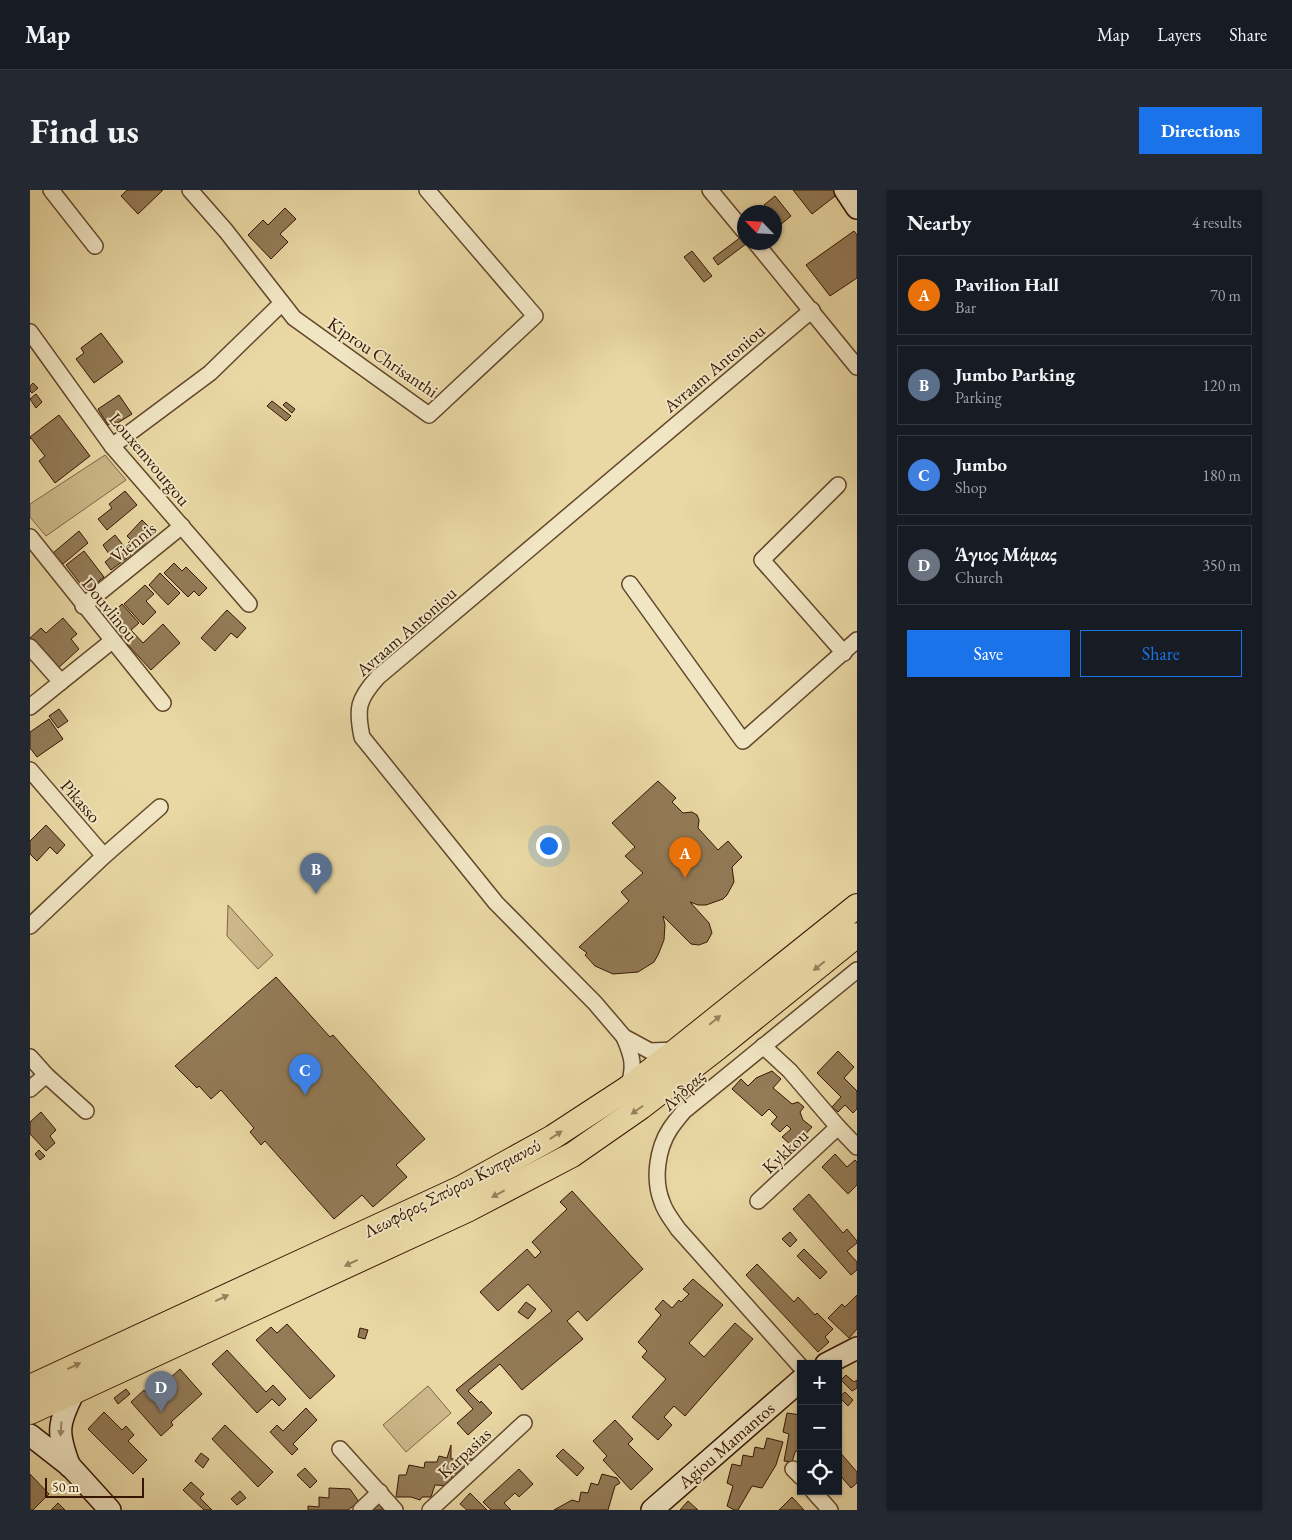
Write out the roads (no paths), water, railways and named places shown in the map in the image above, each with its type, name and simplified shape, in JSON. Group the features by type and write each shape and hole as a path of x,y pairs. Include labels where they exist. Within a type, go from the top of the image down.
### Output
{"main road":[{"name":"Λεωφόρος Σπύρου Κυπριανού","path":"30,1386 461,1188 553,1137 628,1088 857,906"},
{"name":"Λεωφόρος Σπύρου Κυπριανού","path":"30,1412 466,1210 572,1154 641,1107 716,1050 857,935"}],"street":[{"path":"51,190 95,246"},
{"name":"Kiprou Chrisanthi","path":"190,190 226,231 294,318 429,415 535,316 427,190"},
{"path":"710,190 737,222"},
{"path":"845,190 857,208"},
{"path":"761,250 857,367"},
{"path":"112,446 210,373 282,303"},
{"name":"Avraam Antoniou","path":"624,1036 496,904 362,737 358,708 366,690 378,677 812,310"},
{"name":"Louxemvourgou","path":"30,332 112,446 249,604"},
{"path":"838,485 762,560 844,653"},
{"name":"Viennis","path":"84,606 182,526"},
{"name":"Douvlinou","path":"30,537 163,703"},
{"path":"630,584 744,741 857,640"},
{"path":"30,707 112,641"},
{"path":"30,647 61,682"},
{"name":"Pikasso","path":"30,770 104,856"},
{"path":"30,926 104,856 160,807"},
{"name":"Λήδρας","path":"797,1362 678,1228 667,1213 661,1200 657,1181 658,1165 662,1147 669,1130 684,1110 857,970"},
{"path":"624,1036 650,1051 677,1050"},
{"path":"624,1036 633,1063 628,1088"},
{"path":"763,1046 790,1071 857,1147"},
{"path":"30,1057 46,1075 86,1111"},
{"path":"30,1089 46,1075"},
{"name":"Kykkou","path":"758,1201 838,1127"},
{"path":"834,1360 857,1348"},
{"name":"Agiou Mamantos","path":"657,1508 797,1384"},
{"path":"71,1468 61,1444 60,1430 64,1412 74,1392"},
{"name":"Karpasias","path":"430,1510 524,1423"},
{"path":"30,1435 71,1468 110,1510"},
{"path":"340,1449 396,1510"},
{"path":"361,1510 380,1492"},
{"path":"817,1495 830,1510"}],"place":[{"name":"Pavilion Hall","path":"685,878"},
{"name":"Jumbo Parking","path":"316,894"},
{"name":"Jumbo","path":"305,1095"},
{"name":"Άγιος Μάμας","path":"161,1412"}]}
